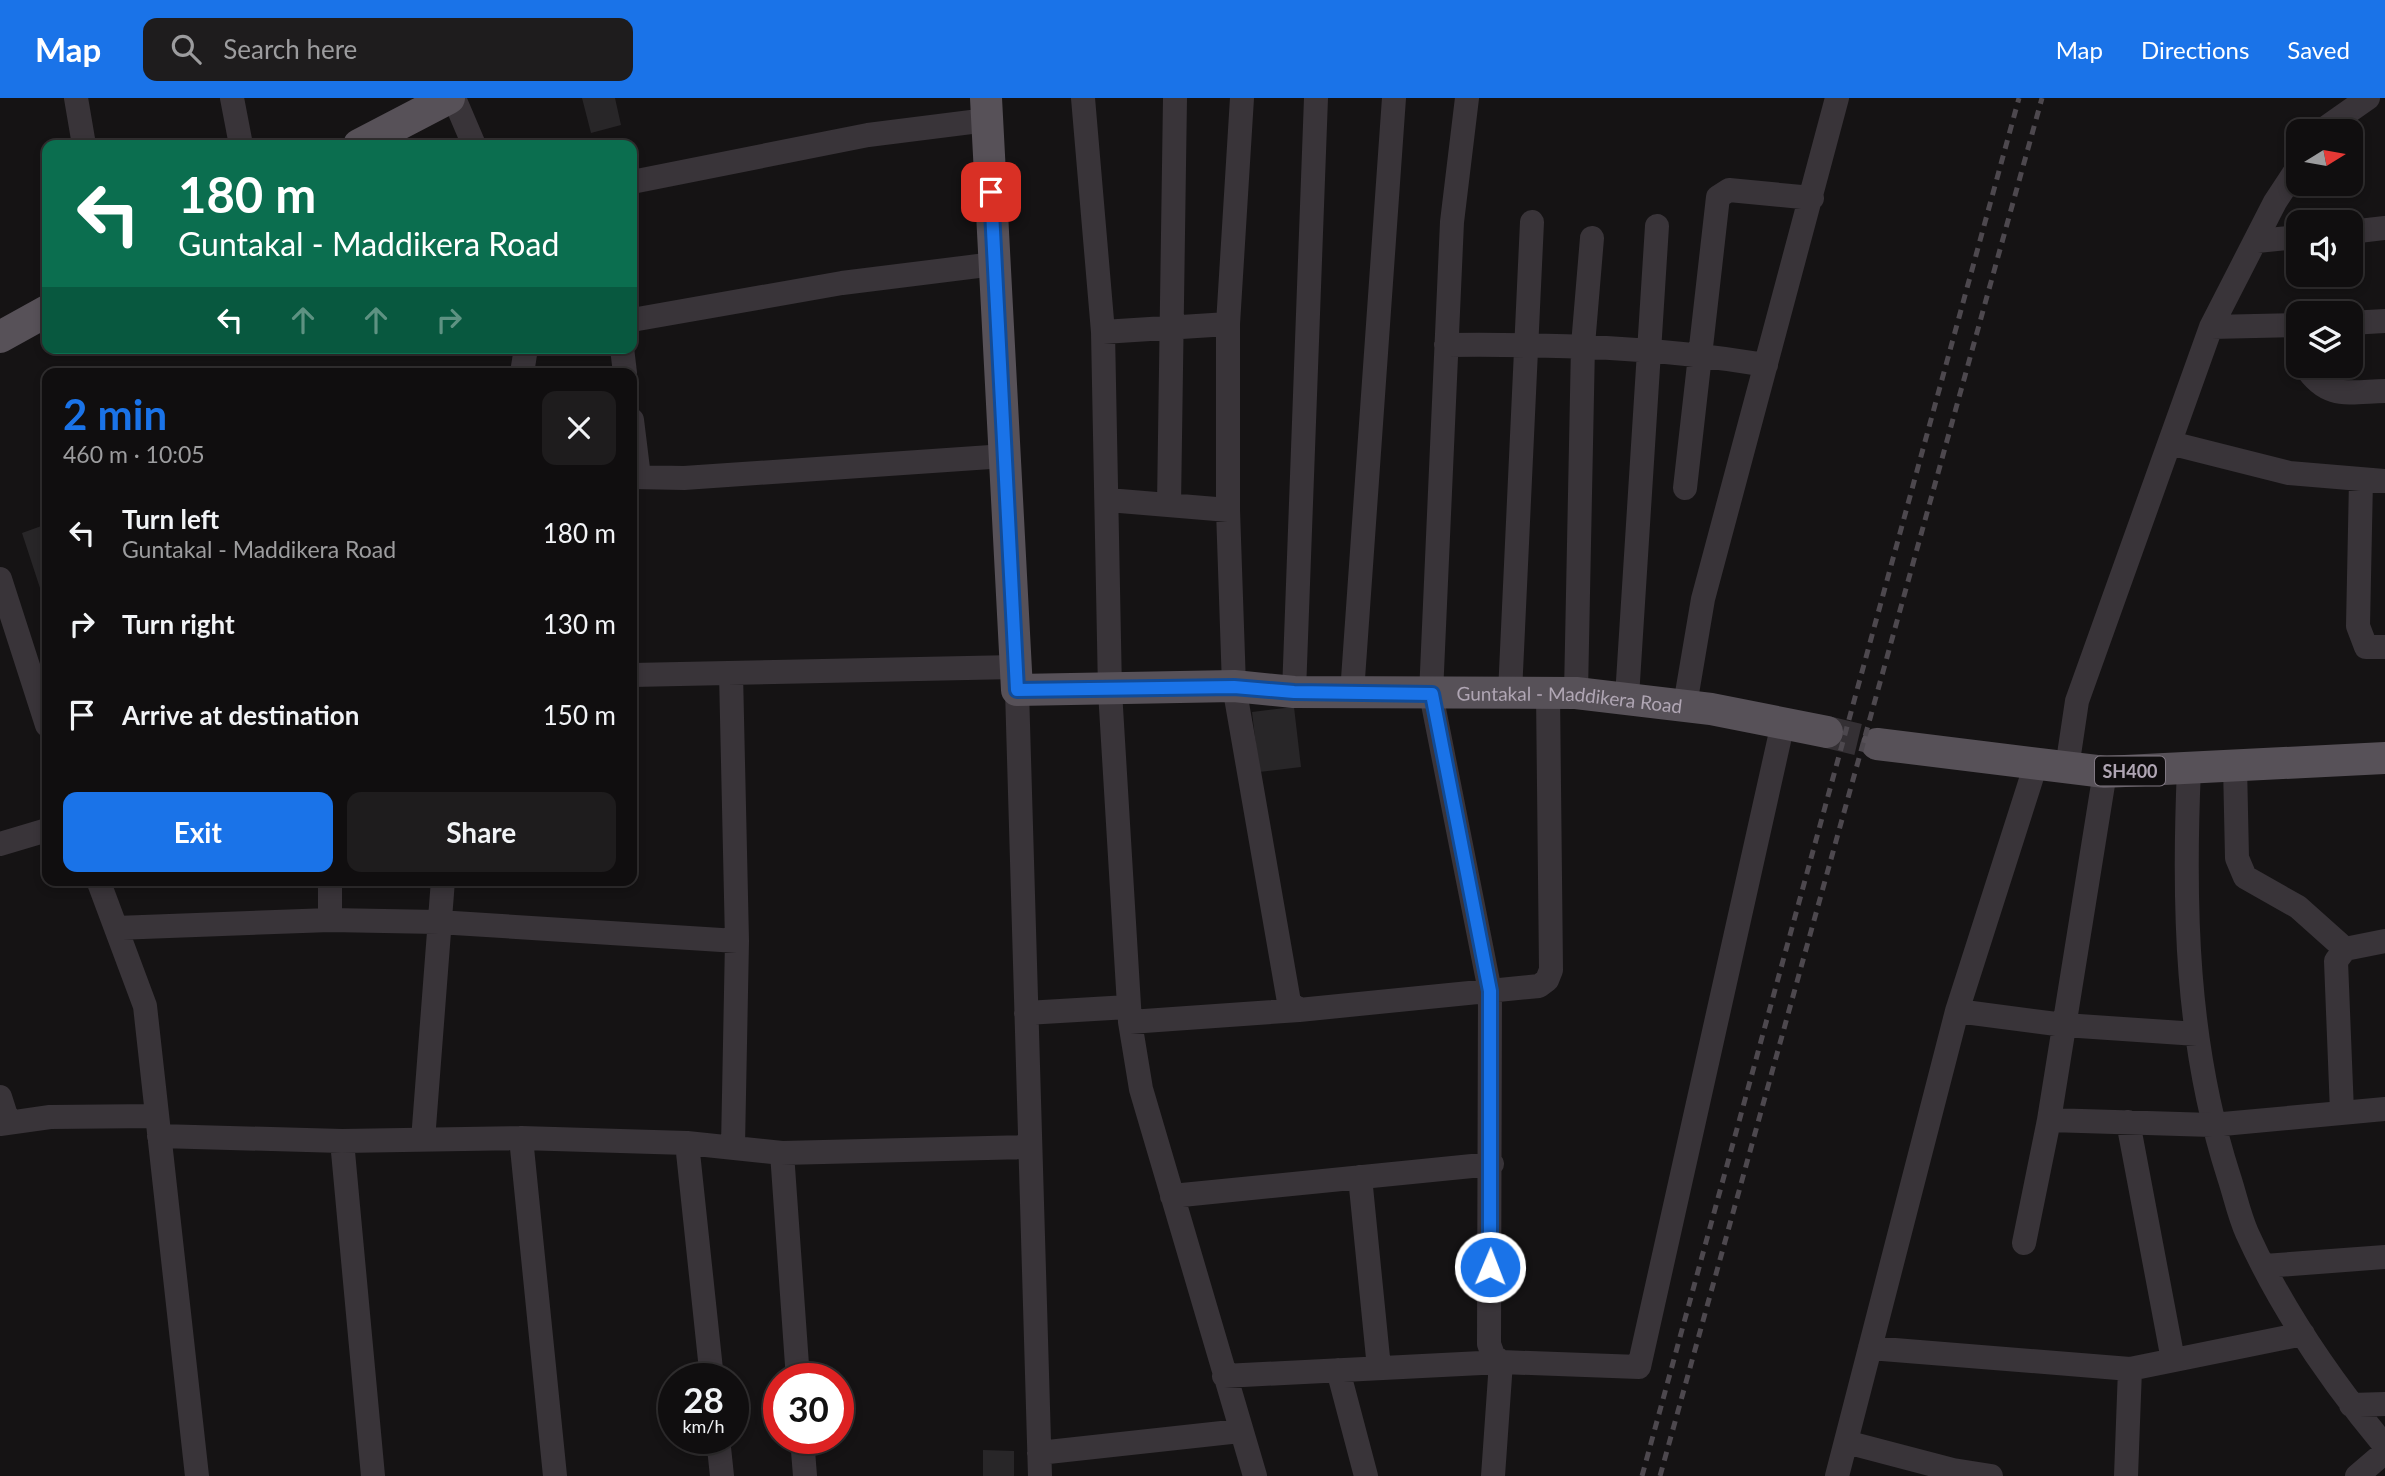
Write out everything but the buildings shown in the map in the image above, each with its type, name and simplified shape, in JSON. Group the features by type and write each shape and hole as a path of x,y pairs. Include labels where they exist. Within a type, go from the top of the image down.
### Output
{"main road":[{"path":"369,140 451,98"},
{"path":"987,109 1016,678"},
{"path":"0,337 42,314"},
{"name":"Guntakal - Maddikera Road","path":"1016,678 1110,691 1234,687 1294,692 1562,693 1627,697 1685,705 1827,732"},
{"name":"SH400","path":"1877,744 2105,772 2385,758"}],"street":[{"path":"76,98 83,140"},
{"path":"232,98 240,140"},
{"path":"451,98 472,140"},
{"path":"1083,98 1103,332 1110,691 1129,1015 1141,1089 1255,1476"},
{"path":"1169,505 1175,98"},
{"path":"1242,98 1228,324 1228,510 1234,687 1289,1002 1299,1010"},
{"path":"1294,692 1316,98"},
{"path":"1352,693 1394,98"},
{"path":"1467,98 1452,222 1432,694 1490,991 1492,1164 1489,1344 1493,1355 1501,1362"},
{"path":"1685,705 1703,599 1837,98"},
{"path":"2338,119 2368,98"},
{"path":"637,181 987,109"},
{"path":"2067,768 2077,701 2211,327 2286,185"},
{"path":"1685,488 1718,197 1729,190 1812,198"},
{"path":"1510,693 1532,222"},
{"path":"1627,697 1657,226"},
{"path":"2363,231 2385,228"},
{"path":"1026,1013 1129,1015 1299,1010 1539,986 1547,980 1551,970 1562,693 1592,238"},
{"path":"2257,241 2286,238"},
{"path":"637,319 842,284 994,264"},
{"path":"2363,322 2385,321"},
{"path":"1103,332 1228,324"},
{"path":"2211,327 2286,325"},
{"path":"1447,345 1583,345 1700,354 1766,365"},
{"path":"2313,378 2317,384 2340,392 2385,391"},
{"path":"2170,443 2289,473 2373,481 2358,626 2366,647 2385,647"},
{"path":"637,477 684,478 1005,456"},
{"path":"1108,500 1228,510"},
{"path":"0,579 42,709"},
{"path":"731,673 737,941 733,1146"},
{"path":"637,675 731,673 1016,678 1039,1465 1240,1431"},
{"path":"1224,1376 1501,1362 1639,1367 1783,723"},
{"path":"1837,1476 1957,1011 2036,764"},
{"path":"2235,765 2237,858 2245,877 2298,906 2345,949"},
{"path":"2189,768 2185,876 2188,974 2212,1125 2246,1231 2284,1307 2351,1405 2385,1446"},
{"path":"2024,1243 2049,1120 2105,772"},
{"path":"0,844 42,831"},
{"path":"100,886 145,1006 197,1476"},
{"path":"330,920 331,886"},
{"path":"423,1140 442,886"},
{"path":"116,928 330,920 438,922 737,941"},
{"path":"2342,1112 2336,961 2345,949 2385,941"},
{"path":"1957,1011 2064,1025 2197,1034"},
{"path":"0,1097 4,1123 50,1117 342,1141 521,1138 687,1143 782,1153 1030,1146"},
{"path":"2049,1120 2212,1125 2385,1109"},
{"path":"2128,1122 2173,1360"},
{"path":"521,1138 555,1476"},
{"path":"342,1141 373,1476"},
{"path":"687,1143 710,1363"},
{"path":"782,1153 797,1363"},
{"path":"1172,1196 1492,1164"},
{"path":"1360,1177 1379,1368"},
{"path":"2264,1266 2385,1257"},
{"path":"1870,1348 2130,1369 2302,1334"},
{"path":"1493,1476 1501,1362"},
{"path":"2126,1476 2130,1369"},
{"path":"1338,1370 1366,1476"},
{"path":"2351,1405 2385,1404"},
{"path":"1846,1442 1952,1473 1991,1476"},
{"path":"2357,1476 2385,1452"},
{"path":"720,1454 722,1476"},
{"path":"803,1454 805,1476"}],"tunnel":[{"path":"1827,732 1877,744"}],"railway":[{"path":"1642,1476 2019,98"},
{"path":"1660,1476 2042,98"}],"route":[{"path":"991,192 1017,690 1110,691 1234,687 1294,692 1432,694 1490,991 1490,1267"}]}
